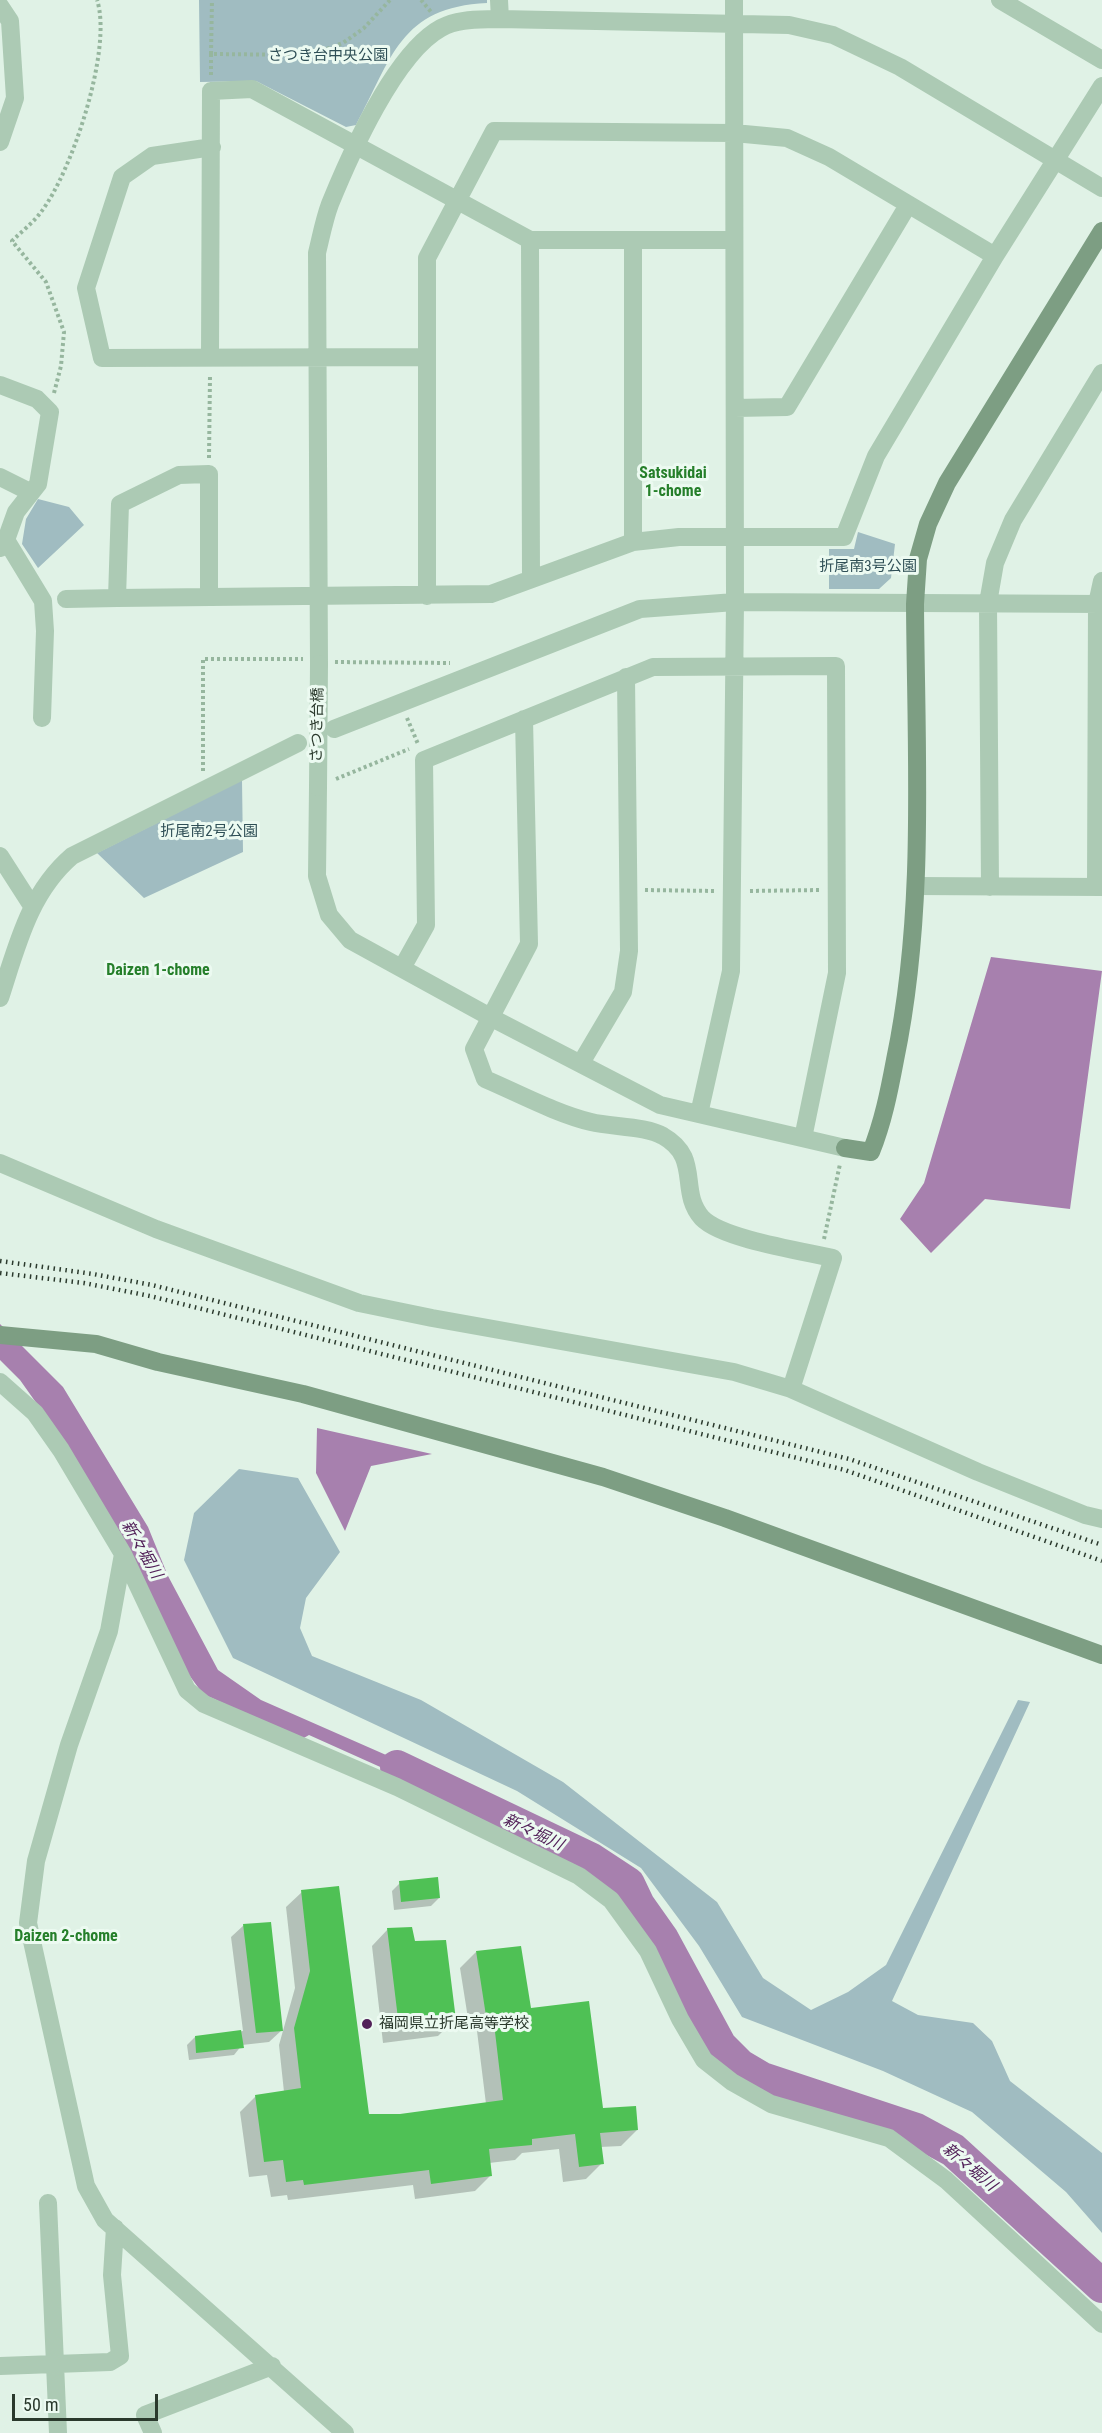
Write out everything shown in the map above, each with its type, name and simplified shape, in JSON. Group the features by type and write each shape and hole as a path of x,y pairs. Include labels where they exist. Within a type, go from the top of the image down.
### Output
{"street":[{"path":"500,0 500,19"},
{"path":"699,1114 731,971 735,602 734,0"},
{"path":"1000,0 1102,60"},
{"path":"0,6 10,21 15,98 0,142"},
{"name":"さつき台橋","path":"843,1154 803,1138 660,1105 492,1018 350,940 329,915 317,876 324,785 318,662 320,595 317,253 329,207 357,144 402,65 422,41 442,28 463,20 500,19 789,25 833,35 900,67 1102,188"},
{"path":"66,599 491,594 633,542 679,537 844,537 876,456 995,256 1057,161 1102,86"},
{"path":"210,357 211,91 252,89 530,240 633,242 734,240"},
{"path":"427,596 427,258 455,201 494,131 734,133 787,138 829,157 995,256"},
{"path":"212,147 152,156 122,177 86,288 102,358 426,357"},
{"path":"735,408 787,406 908,206"},
{"path":"843,1154 871,1152 881,1128 906,1004 916,886 915,604 918,559 928,524 947,483 1102,231"},
{"path":"530,240 531,578"},
{"path":"633,242 633,542"},
{"path":"990,887 988,603 995,562 1013,520 1102,373"},
{"path":"0,385 37,399 50,412 38,484 15,512 3,544 43,601 45,631 42,718"},
{"path":"117,598 120,504 179,475 209,474 208,596"},
{"path":"0,477 30,492"},
{"path":"916,886 1099,887 1102,581"},
{"path":"334,729 640,609 735,602 1100,604"},
{"path":"402,968 426,925 424,760 652,667 836,666 837,973 803,1138"},
{"path":"581,1063 623,992 629,951 626,678"},
{"path":"524,720 529,944 474,1049 485,1079 589,1122 662,1135 681,1149 688,1165 691,1201 703,1219 719,1231 833,1258 791,1389"},
{"path":"0,998 32,906 53,872 72,856 298,743"},
{"path":"0,856 32,906"},
{"path":"0,1163 156,1230 359,1303 734,1372 791,1389 978,1472 1085,1515 1102,1519"},
{"path":"0,1335 96,1344 158,1362 303,1394 603,1477 725,1518 1102,1655"},
{"path":"0,1382 35,1413 61,1450 123,1554 187,1690 204,1704 397,1787 579,1876 611,1900 648,1951 680,2019 704,2060 732,2082 771,2104 889,2138 946,2180 1102,2324"},
{"path":"123,1554 108,1631 69,1745 36,1861 28,1923 86,2186 105,2220 273,2366 345,2433"},
{"path":"48,2203 57,2362 58,2433"},
{"path":"0,2366 57,2362 110,2362 120,2355 112,2275 115,2228"},
{"path":"153,2433 145,2415 273,2366"}],"path":[{"path":"50,412 61,366 64,332 46,282 12,241 42,211 84,119 100,60 101,11 97,0"},
{"path":"211,91 212,0"},
{"path":"211,54 310,55 350,38 364,28 390,0"},
{"path":"421,0 436,18"},
{"path":"209,474 210,357"},
{"path":"203,778 203,659 461,663"},
{"path":"324,785 419,746 401,703"},
{"path":"629,890 836,890"},
{"path":"822,1245 843,1154"}],"green space":[{"name":"さつき台中央公園","path":"199,0 487,0 487,3 458,7 435,14 417,26 402,40 390,58 356,125 346,127 256,81 200,82"},
{"path":"38,499 69,507 84,525 38,568 22,544 26,519"},
{"name":"折尾南3号公園","path":"858,532 895,544 891,578 879,589 829,589 829,549 854,549"},
{"name":"折尾南2号公園","path":"242,780 243,852 144,898 97,853"},
{"path":"239,1469 298,1478 340,1552 306,1598 300,1628 312,1656 421,1700 563,1782 717,1902 763,1978 811,2010 848,1992 886,1965 1018,1700 1030,1702 892,2001 918,2015 973,2023 992,2041 1010,2081 1102,2153 1102,2233 1066,2192 972,2112 883,2071 742,2017 699,1946 641,1868 517,1791 233,1658 184,1560 194,1513"}],"water":[{"path":"991,957 1102,971 1070,1209 985,1199 931,1253 900,1219 924,1183"},
{"path":"0,1324 63,1387 148,1527 168,1576 218,1670 261,1700 443,1780 436,1792 309,1735 302,1739 203,1694 189,1675 64,1442 20,1380 0,1360"},
{"path":"317,1428 432,1454 371,1466 345,1531 316,1473"}],"building":[{"path":"438,1877 440,1898 401,1902 399,1881"},
{"path":"339,1886 369,2114 400,2114 503,2100 493,2015 486,2016 476,1951 521,1946 531,2008 589,2001 603,2108 636,2106 638,2130 600,2133 604,2164 579,2167 575,2134 532,2139 532,2145 489,2149 492,2176 431,2184 429,2170 304,2185 303,2180 286,2182 283,2160 264,2162 255,2095 301,2088 294,2028 310,1971 301,1890"},
{"path":"271,1922 283,2031 256,2033 243,1924"},
{"path":"412,1927 415,1941 446,1940 456,2020 399,2027 387,1928"},
{"path":"241,2030 244,2048 196,2053 195,2036"}],"waterway":[{"name":"新々堀川","path":"397,1767 590,1859 628,1884 638,1905 662,1939 720,2046 740,2066 762,2079 916,2130 953,2150 1102,2286"}],"railway":[{"path":"0,1261 152,1285 849,1459 1102,1545"},
{"path":"0,1273 84,1283 150,1296 845,1470 1102,1561"}],"place":[{"name":"福岡県立折尾高等学校","path":"367,2024"}],"district":[{"name":"Satsukidai 1-chome","path":"673,483"},
{"name":"Daizen 1-chome","path":"158,971"},
{"name":"Daizen 2-chome","path":"66,1937"}]}
